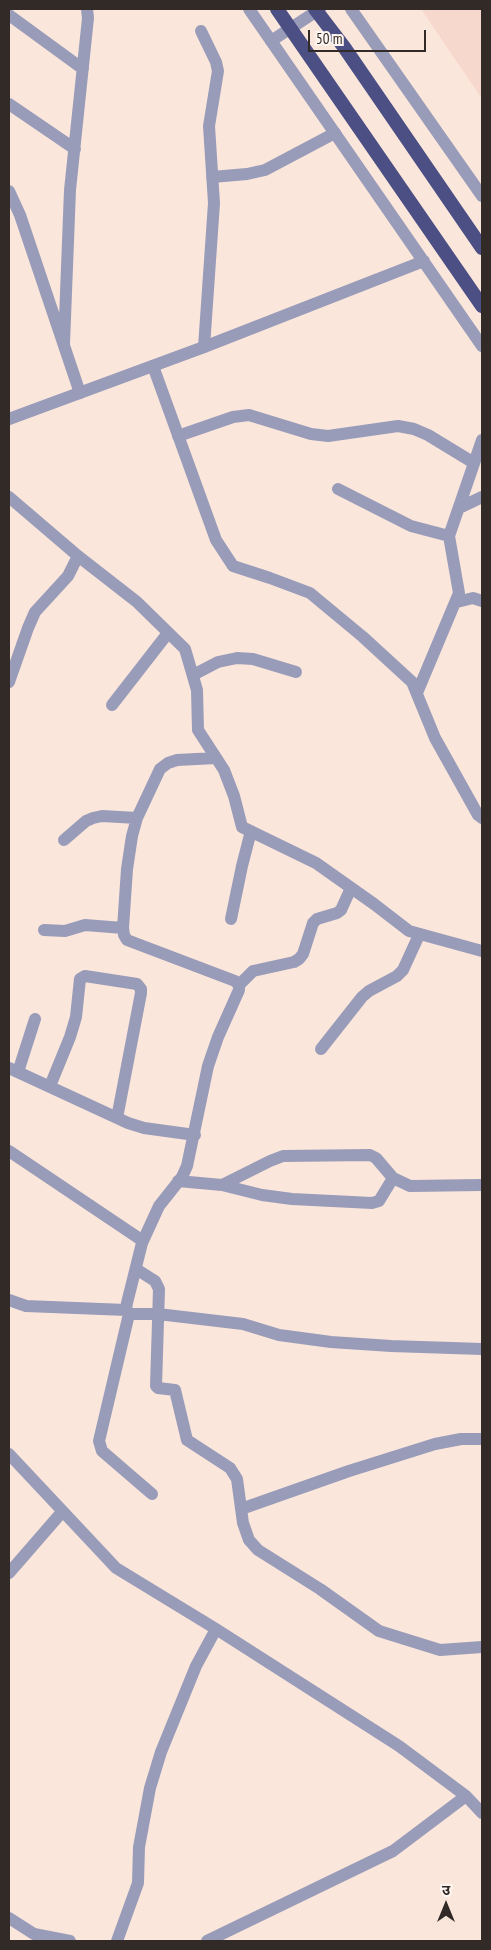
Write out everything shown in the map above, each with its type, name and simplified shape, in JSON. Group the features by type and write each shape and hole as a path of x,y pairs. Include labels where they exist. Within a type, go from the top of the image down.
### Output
{"highway":[{"path":"277,9 482,306"},
{"path":"314,9 344,47 482,248"}],"street":[{"path":"64,344 70,190 88,18 86,9"},
{"path":"249,9 482,346"},
{"path":"271,40 320,9"},
{"path":"351,9 482,196"},
{"path":"9,15 83,69"},
{"path":"201,31 216,62 218,71 210,126 214,203 204,348"},
{"path":"9,104 75,149"},
{"path":"212,176 247,174 265,170 335,133"},
{"path":"9,191 20,215 80,392"},
{"path":"9,418 204,348 424,261"},
{"path":"153,366 216,540 233,566 310,593 364,638 412,682 435,738 478,815 482,818"},
{"path":"178,436 233,417 249,415 311,434 328,436 398,426 414,429 428,435 474,463"},
{"path":"416,693 459,593 449,536 482,440"},
{"path":"338,489 412,526 449,536"},
{"path":"9,497 78,556 137,602 185,649 197,690 198,730 224,770 231,787 242,827 316,862 409,931 482,951"},
{"path":"459,508 482,497"},
{"path":"9,682 28,628 36,612 68,576 78,556"},
{"path":"456,602 473,598 482,601"},
{"path":"112,706 168,633"},
{"path":"193,675 218,662 237,658 253,659 296,672"},
{"path":"216,758 177,760 168,763 160,769 137,818 127,868 123,928 124,936 127,940 235,981 239,985"},
{"path":"64,840 86,821 93,818 102,816 137,818"},
{"path":"231,919 251,831"},
{"path":"152,1494 102,1451 99,1442 142,1243 159,1206 178,1182 187,1166 208,1066 218,1037 239,990 239,985 253,971 294,962 299,959 304,954 313,923 317,919 338,913 351,888"},
{"path":"44,930 65,930 85,925 123,928"},
{"path":"321,1049 362,997 369,991 397,976 402,970 419,935"},
{"path":"50,1086 76,1017 80,979 85,976 137,984 141,989 141,993 117,1118"},
{"path":"35,1019 13,1070 117,1118 144,1128 195,1135"},
{"path":"9,1151 138,1235 142,1243"},
{"path":"222,1185 270,1161 283,1156 296,1155 370,1155 376,1158 393,1178 410,1186 482,1185"},
{"path":"178,1182 222,1185 262,1195 292,1199 372,1203 379,1201 393,1178"},
{"path":"136,1269 154,1282 159,1289 156,1386 176,1390 187,1440 230,1468 237,1480 241,1510 249,1540 258,1550 320,1589 379,1631 440,1650 482,1647"},
{"path":"9,1300 26,1306 158,1314 243,1324 279,1335 331,1342 391,1346 482,1348"},
{"path":"241,1510 349,1471 435,1444 461,1439 482,1439"},
{"path":"9,1454 116,1568 216,1629 399,1746 466,1796 482,1813"},
{"path":"9,1573 62,1512"},
{"path":"117,1941 138,1883 139,1847 150,1788 160,1752 196,1666 216,1629"},
{"path":"207,1941 393,1851 466,1796"},
{"path":"9,1918 34,1934 70,1941"}],"shaded area":[{"path":"421,9 482,9 482,99"}]}
